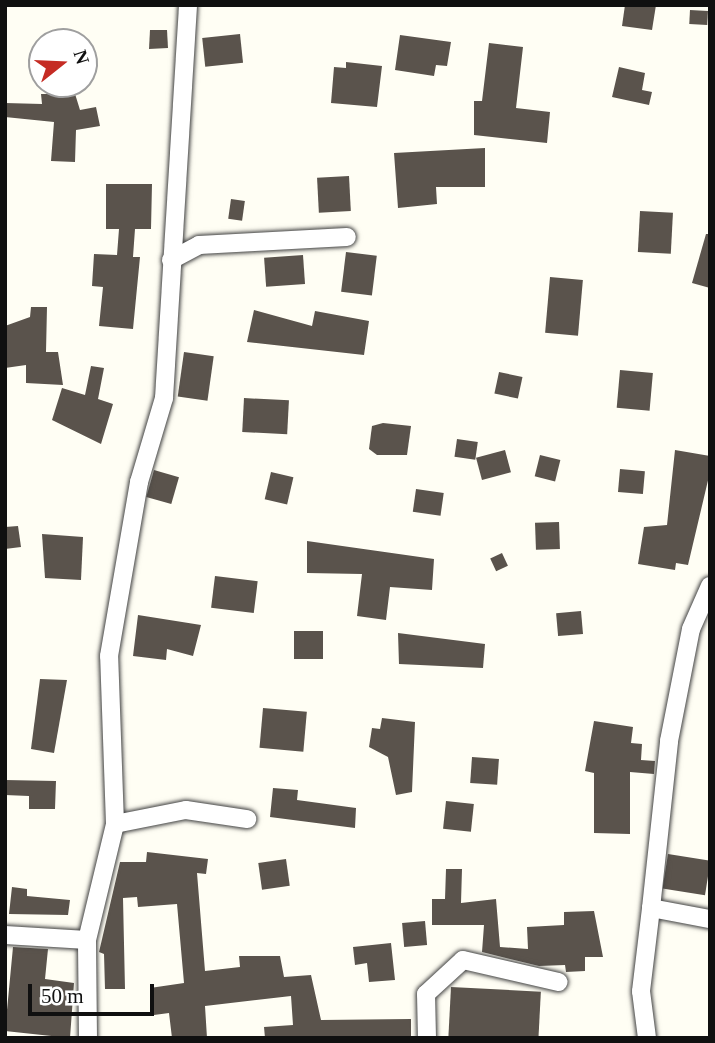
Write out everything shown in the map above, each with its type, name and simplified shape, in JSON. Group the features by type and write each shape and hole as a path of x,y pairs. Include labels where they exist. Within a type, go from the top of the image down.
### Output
{"street":[{"path":"88,1038 87,940 115,824 109,656 139,482 164,398 170,260 188,5"},
{"path":"170,260 199,245 347,237"},
{"path":"647,1038 641,991 669,741 691,629 710,586"},
{"path":"115,824 186,810 247,819"},
{"path":"651,908 710,919"},
{"path":"5,935 87,940"},
{"path":"427,1038 426,994 463,960 558,982"}],"building":[{"path":"625,5 656,5 652,30 622,26"},
{"path":"690,10 708,11 707,25 689,24"},
{"path":"150,30 167,30 168,48 149,49"},
{"path":"240,34 243,63 205,67 202,38"},
{"path":"400,35 451,42 447,66 436,65 434,76 395,70"},
{"path":"489,43 523,47 516,108 550,112 547,143 474,135 474,101 482,101"},
{"path":"346,62 382,66 377,107 331,103 334,67 346,68"},
{"path":"619,67 645,73 642,90 652,92 649,105 612,97"},
{"path":"41,98 76,98 80,110 96,107 100,126 76,130 75,162 51,161 54,122 5,117 5,103 42,104"},
{"path":"485,148 485,187 436,187 437,204 398,208 394,153"},
{"path":"349,176 351,211 319,213 317,178"},
{"path":"106,184 152,184 151,229 135,229 133,257 140,257 133,329 99,326 103,287 92,286 94,254 117,255 119,229 106,229"},
{"path":"231,199 245,201 242,221 228,219"},
{"path":"640,211 673,213 671,254 638,252"},
{"path":"706,234 710,234 710,288 692,283"},
{"path":"346,252 377,256 372,295 341,292"},
{"path":"303,255 305,284 266,287 264,258"},
{"path":"550,277 583,280 578,336 545,333"},
{"path":"31,307 47,307 46,352 58,352 63,385 26,383 26,365 5,368 5,326 30,317"},
{"path":"254,310 312,326 315,311 369,321 364,355 247,342"},
{"path":"184,352 214,356 207,401 178,397"},
{"path":"91,366 104,368 98,399 113,404 101,444 52,420 62,388 85,395"},
{"path":"620,370 653,373 650,411 617,408"},
{"path":"499,372 522,377 518,399 494,394"},
{"path":"244,398 289,400 287,434 242,432"},
{"path":"383,423 411,426 407,455 377,455 369,449 372,426"},
{"path":"457,439 478,442 475,460 454,457"},
{"path":"505,450 511,472 482,480 476,458"},
{"path":"675,450 710,456 710,472 688,565 676,563 675,570 638,564 644,527 667,525"},
{"path":"540,455 560,460 555,481 535,476"},
{"path":"620,469 645,471 643,494 618,492"},
{"path":"154,470 179,477 171,504 146,497"},
{"path":"271,472 293,477 287,504 265,499"},
{"path":"416,489 444,493 441,516 413,512"},
{"path":"559,522 560,549 536,550 535,523"},
{"path":"18,526 21,547 5,549 5,527"},
{"path":"42,534 83,537 81,580 45,578"},
{"path":"307,541 434,559 432,590 390,587 386,620 357,616 362,574 307,573"},
{"path":"502,553 508,566 496,571 490,558"},
{"path":"215,576 258,581 254,613 211,608"},
{"path":"581,611 583,634 558,636 556,613"},
{"path":"138,615 201,625 193,656 167,649 166,660 133,656"},
{"path":"294,631 323,631 323,659 294,659"},
{"path":"398,633 485,644 483,668 399,664"},
{"path":"40,679 67,680 54,753 31,749"},
{"path":"263,708 307,712 303,752 260,748"},
{"path":"382,718 415,722 412,792 396,795 388,757 369,747 372,728 380,729"},
{"path":"594,721 633,727 631,743 642,744 641,760 655,761 654,774 630,772 630,834 594,833 594,773 585,771"},
{"path":"472,757 499,759 497,785 470,783"},
{"path":"5,780 56,781 55,809 29,809 29,796 5,795"},
{"path":"273,788 298,790 297,800 356,808 355,828 270,817"},
{"path":"446,801 474,804 471,832 443,829"},
{"path":"147,852 208,859 206,874 197,873 205,971 240,967 239,956 280,956 284,977 311,975 321,1020 411,1019 411,1038 265,1038 264,1027 293,1025 291,996 205,1006 207,1038 172,1038 169,1013 154,1015 150,988 184,983 177,904 138,907 137,897 123,898 125,989 105,989 104,954 99,952 120,862 146,862"},
{"path":"668,854 710,861 705,895 663,889"},
{"path":"286,859 290,886 262,890 258,863"},
{"path":"446,869 462,869 461,903 496,899 500,947 528,949 527,927 564,925 564,912 594,911 603,957 585,957 585,971 566,972 565,965 539,966 482,952 484,925 432,925 432,899 445,899"},
{"path":"12,887 27,889 27,896 70,900 68,915 9,914"},
{"path":"425,921 427,945 404,947 402,923"},
{"path":"391,943 395,980 369,982 367,963 355,965 353,947"},
{"path":"13,947 48,949 45,979 74,983 70,1038 5,1031"},
{"path":"451,987 541,992 538,1038 448,1038"}]}
